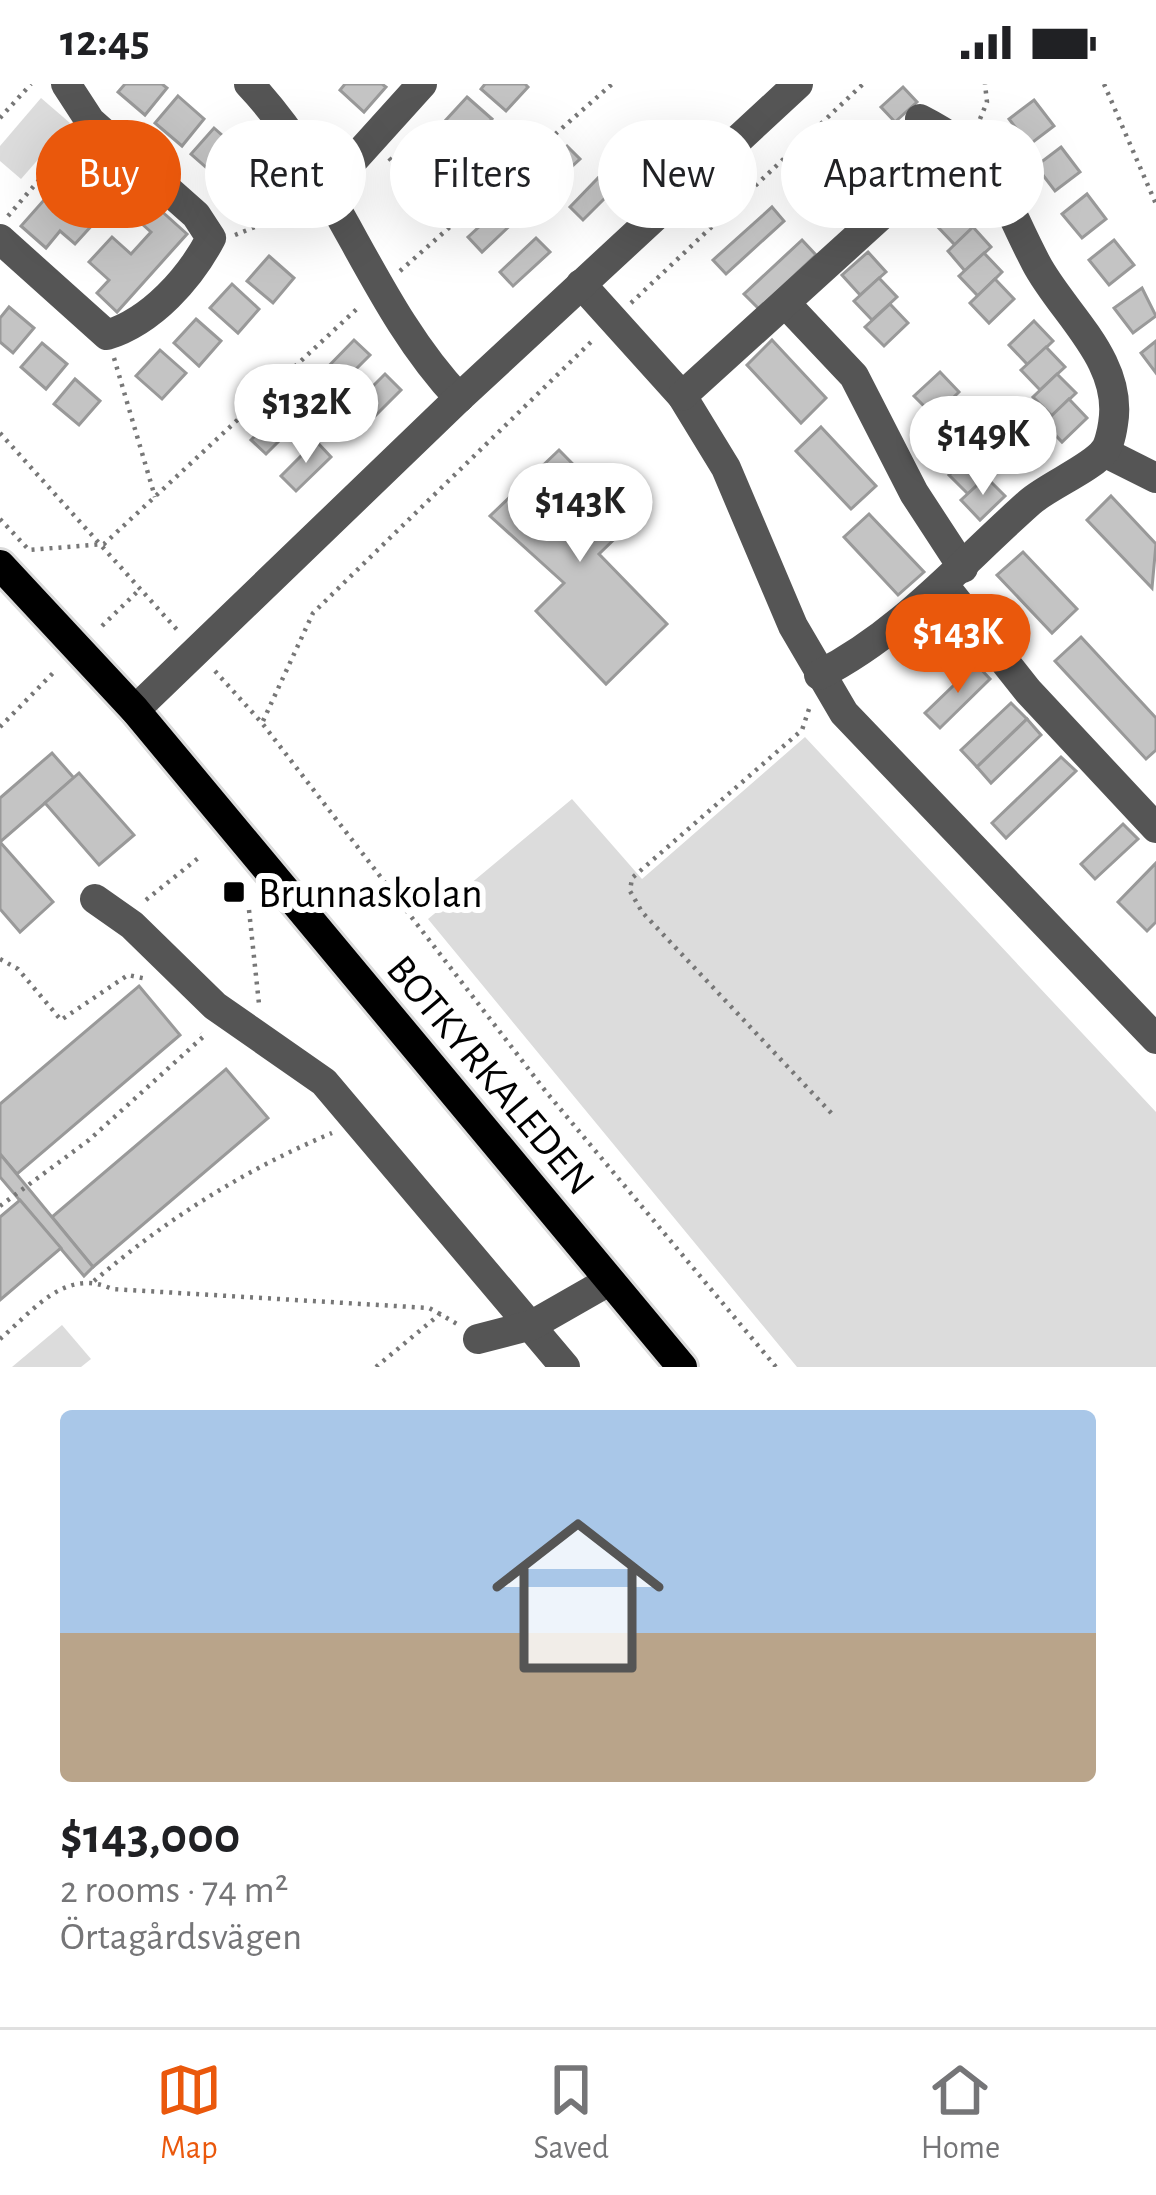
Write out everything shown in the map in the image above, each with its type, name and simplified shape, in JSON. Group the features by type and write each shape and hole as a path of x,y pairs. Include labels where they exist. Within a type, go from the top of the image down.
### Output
{"main road":[{"name":"BOTKYRKALEDEN","path":"0,565 135,710 682,1367"}],"street":[{"path":"249,84 276,120"},
{"path":"366,148 422,84"},
{"path":"135,710 459,398 798,84"},
{"path":"72,86 89,120"},
{"path":"0,238 107,335 128,328 178,286 211,238 181,202"},
{"path":"349,228 406,339 459,398"},
{"path":"682,396 870,228"},
{"path":"819,675 862,654 1033,500 1104,452 1113,398 1104,369 1083,328 1038,268 1019,228"},
{"path":"581,284 682,396 726,468 793,626 844,713 1156,1040"},
{"path":"787,305 854,376 953,576 1028,691 1156,829"},
{"path":"1104,452 1156,478"},
{"path":"95,899 246,1030 324,1082 565,1367"},
{"path":"478,1339 532,1325 610,1281"}],"path":[{"path":"0,118 31,84"},
{"path":"571,120 612,84"},
{"path":"262,723 313,613 863,84"},
{"path":"976,120 987,102 985,84"},
{"path":"1104,84 1156,204"},
{"path":"373,141 390,160"},
{"path":"0,225 36,183"},
{"path":"211,238 254,228"},
{"path":"0,519 29,550 104,544 447,228"},
{"path":"107,335 155,500"},
{"path":"0,433 179,632"},
{"path":"102,626 139,590"},
{"path":"210,665 262,723 547,1093 776,1367"},
{"path":"0,727 53,672"},
{"path":"819,675 802,730 632,878 630,891 642,912 833,1116"},
{"path":"122,920 202,855"},
{"path":"246,1030 261,1000 249,910"},
{"path":"0,958 18,969 61,1020 128,975 152,981"},
{"path":"0,1206 89,1140 204,1036 195,1024"},
{"path":"94,1281 147,1236 257,1165 340,1129 361,1128"},
{"path":"0,1339 65,1284 94,1281 112,1289 429,1308 472,1342 478,1339"},
{"path":"376,1367 440,1314"}],"shaded area":[{"path":"41,98 67,120 36,120 36,162 21,179 0,161 0,146"},
{"path":"805,737 1156,1112 1156,1367 797,1367 428,919 572,799 642,879"},
{"path":"62,1325 91,1359 81,1367 12,1367"}],"building":[{"path":"125,84 167,88 145,115 118,92"},
{"path":"345,84 386,87 364,112 340,90"},
{"path":"485,84 528,87 506,111 481,89"},
{"path":"903,87 917,102 897,120 881,107"},
{"path":"178,96 204,119 182,146 181,120 158,120"},
{"path":"467,97 492,119 491,120 446,120"},
{"path":"1034,100 1054,126 1044,134 1044,120 1009,119"},
{"path":"205,138 205,166 191,154"},
{"path":"1061,147 1080,172 1055,191 1044,177 1044,160"},
{"path":"598,178 598,205 583,220 574,211 574,203"},
{"path":"1087,194 1106,219 1082,238 1062,214"},
{"path":"772,207 781,224 726,274 713,260 749,228 757,228 757,220"},
{"path":"36,209 36,228 89,228 75,244 60,231 46,248 21,226"},
{"path":"147,228 180,228 187,234 117,312 97,293 109,280 89,262 112,237 131,254 151,232"},
{"path":"478,228 507,228 482,252 468,237"},
{"path":"939,228 973,228 955,245"},
{"path":"972,228 991,247 965,271 948,251"},
{"path":"536,238 550,252 513,286 500,272"},
{"path":"802,240 816,255 759,309 744,294"},
{"path":"1114,240 1134,265 1109,285 1089,260"},
{"path":"868,252 886,272 860,295 842,275"},
{"path":"984,253 1002,272 978,296 959,276"},
{"path":"269,256 294,278 273,303 247,281"},
{"path":"879,278 897,297 872,320 854,301"},
{"path":"995,279 1014,299 989,323 970,303"},
{"path":"232,284 259,309 238,333 210,308"},
{"path":"1142,288 1156,316 1133,333 1114,308"},
{"path":"890,304 908,323 884,346 865,327"},
{"path":"9,307 34,328 13,353 0,342 0,318"},
{"path":"196,319 221,341 199,366 174,343"},
{"path":"1034,321 1053,341 1028,365 1009,345"},
{"path":"354,340 370,355 335,390 320,375"},
{"path":"772,340 826,398 801,423 747,365"},
{"path":"1156,341 1156,373 1141,353"},
{"path":"42,343 67,364 46,389 21,367"},
{"path":"1046,347 1065,367 1040,390 1021,370"},
{"path":"160,350 186,373 162,399 136,376"},
{"path":"940,372 959,392 934,416 914,396"},
{"path":"385,374 401,390 365,426 349,410"},
{"path":"1057,374 1076,393 1052,416 1033,397"},
{"path":"75,379 100,401 79,425 54,404"},
{"path":"952,399 970,418 946,442 927,422"},
{"path":"1069,399 1087,418 1062,442 1044,423"},
{"path":"286,405 301,419 266,454 251,440"},
{"path":"963,425 982,444 956,469 938,449"},
{"path":"821,427 876,486 851,509 796,451"},
{"path":"316,441 331,457 296,491 281,476"},
{"path":"559,450 631,523 599,554 667,624 606,684 536,611 564,583 490,516"},
{"path":"975,451 993,470 968,494 949,475"},
{"path":"986,477 1005,496 980,520 961,500"},
{"path":"1111,496 1156,544 1152,588 1087,520"},
{"path":"869,514 924,572 898,595 844,537"},
{"path":"1023,552 1077,609 1052,633 997,575"},
{"path":"1081,637 1156,718 1156,750 1146,759 1055,661"},
{"path":"976,664 990,679 940,728 925,713"},
{"path":"1011,703 1027,719 977,767 961,750"},
{"path":"1027,719 1041,735 991,783 977,767"},
{"path":"52,753 74,778 0,842 0,798"},
{"path":"1061,757 1076,771 1006,838 992,823"},
{"path":"79,773 134,835 99,865 45,803"},
{"path":"1123,824 1138,839 1095,879 1081,864"},
{"path":"0,842 53,902 20,932 0,909"},
{"path":"1156,863 1156,922 1147,931 1118,902"},
{"path":"139,986 180,1035 17,1174 0,1154 0,1104"},
{"path":"226,1069 268,1118 93,1267 52,1217"},
{"path":"0,1154 93,1267 84,1276 0,1177"},
{"path":"20,1200 61,1248 0,1300 0,1217"}],"place":[{"name":"Brunnaskolan","path":"234,892"}]}
